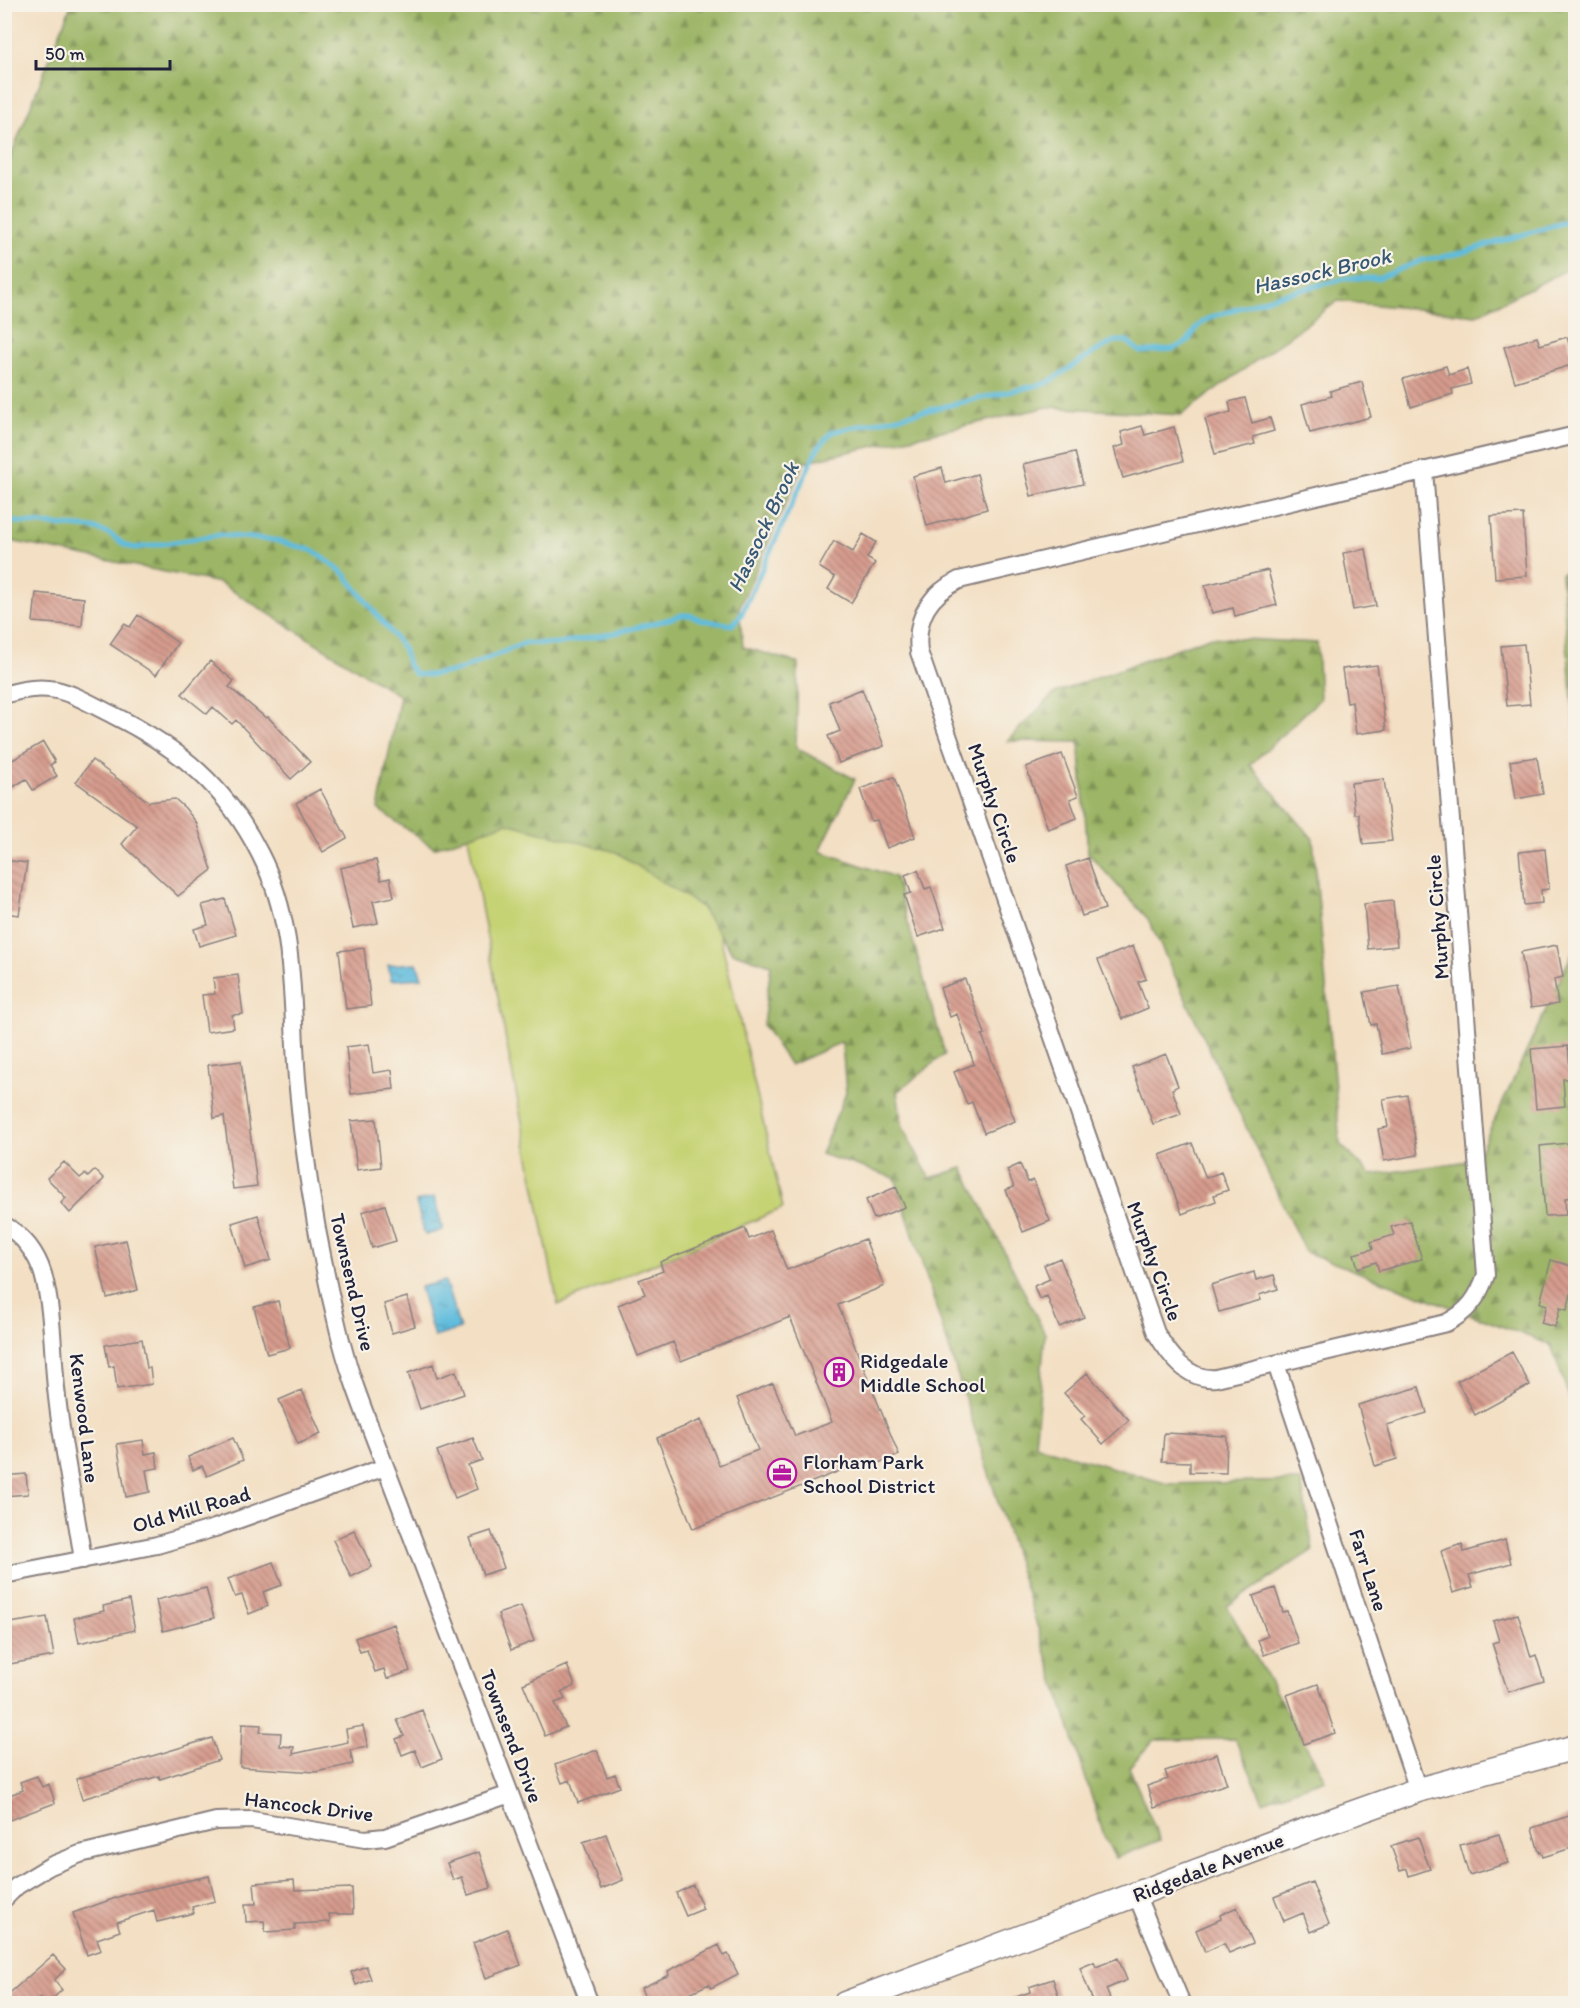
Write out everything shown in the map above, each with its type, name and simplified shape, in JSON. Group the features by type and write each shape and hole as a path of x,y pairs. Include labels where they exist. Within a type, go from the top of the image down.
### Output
{"main road":[{"name":"Ridgedale Avenue","path":"845,2004 1418,1790 1575,1747"}],"street":[{"name":"Murphy Circle","path":"1424,470 1486,1275 1481,1291 1472,1304 1460,1315 1446,1323 1215,1378 1201,1378 1177,1362 1166,1350 1156,1333 919,652 919,624 932,599 944,588 958,580 1424,470 1575,435"},
{"name":"Townsend Drive","path":"4,695 40,687 56,689 70,693 148,732 206,777 246,828 261,856 277,893 285,921 306,1163 320,1247 345,1357 590,2004"},
{"name":"Kenwood Lane","path":"4,1225 23,1239 36,1255 43,1274 51,1323 66,1464 83,1560"},
{"name":"Farr Lane","path":"1276,1364 1418,1790"},
{"name":"Old Mill Road","path":"4,1575 157,1545 215,1528 385,1467"},
{"name":"Hancock Drive","path":"4,1899 17,1886 42,1871 80,1854 216,1821 252,1820 365,1839 385,1837 510,1794"},
{"path":"1136,1894 1182,2004"}],"green space":[{"path":"71,5 1575,5 1575,268 1476,315 1338,301 1181,415 1048,407 804,462 739,608 743,647 798,663 796,748 855,779 820,851 895,877 945,1054 897,1092 903,1128 930,1178 963,1168 1045,1334 1035,1445 1168,1484 1301,1481 1313,1550 1227,1606 1325,1779 1263,1801 1235,1739 1154,1740 1129,1767 1160,1840 1115,1858 1104,1836 895,1178 821,1154 846,1093 842,1042 790,1065 763,1025 771,965 732,952 700,906 507,823 434,848 378,809 400,696 220,583 5,540 4,173"},
{"path":"1575,566 1575,733 1561,574"},
{"path":"1209,637 1317,643 1320,699 1250,765 1313,839 1340,1144 1371,1175 1476,1160 1575,947 1575,1414 1551,1345 1305,1252 1148,919 1088,853 1079,742 1007,741 1055,693"},
{"path":"507,823 616,852 700,906 720,935 783,1208 558,1305 468,836"}],"water":[{"path":"417,963 422,978 391,980 388,965"},
{"path":"435,1197 443,1230 425,1235 416,1202"},
{"path":"445,1281 460,1329 434,1337 420,1287"}],"building":[{"path":"1537,337 1540,345 1567,337 1575,364 1515,382 1504,347"},
{"path":"1446,366 1449,375 1467,369 1471,384 1452,389 1453,394 1411,407 1403,379"},
{"path":"1362,382 1371,417 1310,433 1302,404 1332,396 1330,391"},
{"path":"1245,398 1252,423 1270,418 1274,431 1253,437 1255,444 1215,454 1205,419 1231,412 1229,402"},
{"path":"1142,426 1145,435 1174,427 1183,461 1123,478 1114,448 1124,445 1121,432"},
{"path":"1075,452 1083,484 1031,496 1023,464"},
{"path":"942,468 946,483 977,474 987,509 927,526 913,476"},
{"path":"1523,514 1527,576 1495,578 1491,516"},
{"path":"863,534 876,542 867,558 875,563 851,603 828,589 835,577 819,567 834,541 853,552"},
{"path":"1366,549 1376,606 1353,610 1343,553"},
{"path":"1268,570 1277,605 1235,616 1233,608 1212,613 1205,585"},
{"path":"36,593 84,598 82,626 33,622"},
{"path":"138,615 178,643 156,675 110,644 124,624 130,627"},
{"path":"1524,644 1530,704 1507,706 1501,646"},
{"path":"210,661 234,681 229,687 266,718 268,717 310,762 291,779 236,720 232,724 213,707 207,714 182,694"},
{"path":"1377,665 1386,730 1356,734 1352,702 1347,703 1342,669"},
{"path":"862,689 884,746 839,763 828,736 840,731 829,702"},
{"path":"43,742 55,762 50,765 57,776 33,790 26,779 10,789 4,779 4,765"},
{"path":"1062,754 1078,796 1070,799 1077,818 1048,829 1026,767"},
{"path":"1537,757 1543,794 1516,799 1510,761"},
{"path":"92,760 149,802 175,799 185,808 196,822 212,870 178,896 122,844 137,826 76,782"},
{"path":"894,777 915,837 887,848 877,820 871,821 860,789"},
{"path":"1384,779 1392,841 1363,844 1359,814 1355,814 1351,783"},
{"path":"320,789 347,838 323,852 296,803"},
{"path":"1545,849 1549,889 1541,890 1542,903 1524,905 1519,852"},
{"path":"1088,858 1105,909 1082,916 1066,866"},
{"path":"4,860 27,863 19,915 4,913"},
{"path":"376,860 381,880 390,878 394,897 373,901 378,923 353,928 340,868"},
{"path":"918,870 925,889 931,887 945,928 918,937 904,895 911,893 905,875"},
{"path":"225,899 236,935 199,946 194,929 208,925 202,905"},
{"path":"1393,901 1397,946 1368,949 1364,904"},
{"path":"1557,945 1563,977 1554,979 1558,1004 1531,1008 1521,952"},
{"path":"1133,946 1146,979 1138,982 1148,1008 1122,1019 1098,960"},
{"path":"364,948 371,1006 346,1009 339,951"},
{"path":"238,975 243,1014 232,1015 234,1028 207,1032 202,995 215,994 213,978"},
{"path":"965,979 985,1034 982,1035 1015,1121 984,1133 972,1102 967,1104 954,1072 974,1064 957,1014 950,1017 940,988"},
{"path":"1399,986 1411,1048 1382,1054 1376,1024 1371,1025 1364,992"},
{"path":"369,1044 373,1073 392,1070 394,1089 351,1094 346,1047"},
{"path":"1568,1046 1571,1079 1563,1079 1565,1106 1536,1109 1531,1049"},
{"path":"1166,1054 1178,1086 1172,1089 1181,1114 1153,1124 1132,1067"},
{"path":"241,1061 257,1186 233,1189 224,1116 214,1118 208,1065"},
{"path":"1407,1095 1418,1155 1384,1161 1378,1129 1388,1127 1383,1099"},
{"path":"376,1119 381,1167 357,1170 351,1121"},
{"path":"1192,1143 1206,1178 1221,1172 1228,1190 1214,1195 1216,1201 1182,1214 1160,1155"},
{"path":"1568,1143 1570,1168 1575,1168 1575,1197 1565,1198 1566,1215 1545,1216 1540,1146"},
{"path":"64,1162 80,1178 85,1174 88,1177 95,1170 104,1179 70,1213 61,1203 66,1198 47,1178"},
{"path":"1020,1164 1028,1182 1033,1180 1050,1221 1023,1232 1006,1190 1014,1187 1007,1170"},
{"path":"896,1187 905,1207 874,1219 866,1200"},
{"path":"385,1205 396,1241 372,1248 362,1212"},
{"path":"258,1215 271,1260 245,1268 232,1223"},
{"path":"1410,1221 1422,1259 1379,1271 1376,1262 1358,1268 1354,1254 1373,1249 1371,1242 1394,1235 1391,1227"},
{"name":"Ridgedale Middle School","path":"745,1228 749,1239 771,1230 787,1270 865,1239 884,1286 838,1305 899,1455 873,1465 870,1459 693,1529 657,1438 701,1420 719,1465 758,1450 737,1398 773,1383 795,1436 832,1422 790,1317 681,1361 673,1342 638,1356 618,1305 645,1294 639,1280 663,1271 660,1262"},
{"path":"126,1240 138,1290 107,1298 95,1247"},
{"path":"1060,1258 1084,1317 1059,1327 1047,1296 1039,1299 1034,1286 1050,1279 1044,1265"},
{"path":"1551,1260 1575,1267 1575,1279 1567,1310 1560,1308 1555,1327 1541,1323 1547,1305 1540,1303"},
{"path":"1254,1272 1256,1280 1274,1275 1278,1289 1259,1295 1261,1300 1219,1312 1211,1285"},
{"path":"407,1297 415,1326 392,1333 384,1304"},
{"path":"278,1301 290,1348 267,1354 254,1307"},
{"path":"142,1339 152,1384 117,1389 114,1366 109,1367 105,1345"},
{"path":"1512,1352 1530,1385 1475,1415 1457,1381"},
{"path":"433,1364 437,1378 456,1371 464,1394 420,1409 408,1373"},
{"path":"1087,1373 1129,1420 1103,1444 1081,1419 1085,1416 1064,1393"},
{"path":"1419,1387 1427,1413 1387,1425 1397,1459 1375,1466 1358,1405"},
{"path":"302,1390 321,1434 298,1444 279,1400"},
{"path":"1164,1433 1227,1436 1226,1473 1190,1472 1190,1462 1162,1461"},
{"path":"233,1438 243,1460 207,1476 202,1466 193,1470 188,1457"},
{"path":"473,1438 482,1460 468,1465 477,1489 455,1498 437,1451"},
{"path":"143,1440 145,1454 156,1452 158,1468 146,1470 150,1492 126,1497 117,1444"},
{"path":"26,1474 28,1494 4,1496 4,1476"},
{"path":"354,1530 372,1567 351,1577 333,1540"},
{"path":"491,1531 504,1568 483,1575 470,1538"},
{"path":"1505,1540 1511,1563 1469,1575 1473,1587 1453,1593 1441,1551 1462,1544 1464,1552"},
{"path":"273,1562 282,1585 263,1592 268,1606 249,1614 242,1595 235,1597 228,1579"},
{"path":"206,1588 214,1618 163,1631 156,1600"},
{"path":"1275,1588 1283,1612 1287,1611 1298,1643 1264,1655 1258,1640 1268,1636 1253,1596"},
{"path":"129,1600 135,1630 79,1643 74,1618 104,1611 103,1606"},
{"path":"521,1606 534,1641 511,1650 498,1614"},
{"path":"1518,1614 1531,1657 1536,1655 1544,1681 1508,1692 1492,1643 1499,1641 1493,1621"},
{"path":"47,1617 54,1656 4,1665 4,1624"},
{"path":"394,1624 410,1671 387,1679 384,1669 375,1672 367,1650 360,1652 355,1638"},
{"path":"567,1665 575,1686 561,1692 565,1699 555,1703 566,1727 545,1736 523,1684"},
{"path":"1318,1684 1335,1733 1304,1744 1287,1695"},
{"path":"422,1710 442,1759 422,1767 415,1750 402,1755 396,1739 404,1736 397,1720"},
{"path":"242,1724 261,1725 260,1732 281,1733 280,1746 294,1747 293,1754 348,1742 346,1729 363,1726 368,1747 350,1750 353,1764 316,1772 240,1767"},
{"path":"212,1738 219,1760 160,1779 159,1776 82,1799 76,1779"},
{"path":"597,1750 607,1777 615,1774 620,1787 578,1803 570,1780 562,1783 555,1765"},
{"path":"1217,1754 1227,1784 1154,1808 1147,1786 1168,1779 1165,1771"},
{"path":"37,1776 42,1787 49,1784 55,1803 4,1822 4,1797 23,1790 20,1782"},
{"path":"1572,1815 1575,1826 1575,1847 1543,1857 1541,1851 1539,1852 1532,1828"},
{"path":"606,1834 623,1880 601,1889 583,1842"},
{"path":"1499,1834 1508,1863 1469,1875 1460,1845"},
{"path":"1418,1837 1430,1869 1409,1876 1407,1869 1400,1871 1391,1846"},
{"path":"479,1852 491,1888 468,1895 462,1877 453,1880 447,1863"},
{"path":"209,1876 215,1901 192,1907 194,1913 157,1922 154,1910 117,1922 120,1931 97,1939 101,1950 87,1955 73,1913 127,1894"},
{"path":"294,1880 295,1890 352,1888 353,1914 329,1914 330,1922 295,1924 295,1930 265,1932 264,1921 246,1922 245,1904 256,1904 254,1883"},
{"path":"1312,1882 1329,1924 1310,1932 1303,1913 1284,1921 1274,1897"},
{"path":"693,1885 703,1909 686,1916 676,1893"},
{"path":"1237,1907 1253,1943 1229,1953 1224,1943 1205,1952 1196,1930 1221,1919 1220,1915"},
{"path":"507,1929 521,1965 486,1978 473,1943"},
{"path":"719,1945 724,1956 728,1954 738,1974 711,1988 709,1984 666,2004 648,2004 641,1988 669,1975 668,1971"},
{"path":"53,1955 66,1969 54,1980 62,1990 47,2004 41,1997 33,2004 4,2004 4,1998"},
{"path":"1118,1958 1127,1980 1106,1989 1110,1999 1094,2004 1080,1968 1094,1962 1096,1967"},
{"path":"366,1966 371,1979 356,1985 351,1972"},
{"path":"1053,1979 1061,2004 1005,2004 1005,2001 1030,1992 1029,1987"}],"waterway":[{"name":"Hassock Brook","path":"4,521 93,528 110,534 126,546 135,548 219,535 274,540 314,551 344,573 403,648 408,665 415,674 429,675 457,671 525,643 556,644 615,633 681,615 732,625 741,615 817,449 832,432 1047,383 1115,341 1127,341 1140,352 1173,349 1187,342 1198,326 1209,318 1275,296 1348,278 1378,278 1423,260 1457,254 1576,219"}],"place":[{"name":"Ridgedale Middle School","path":"839,1372"},
{"name":"Florham Park School District","path":"782,1473"}]}
